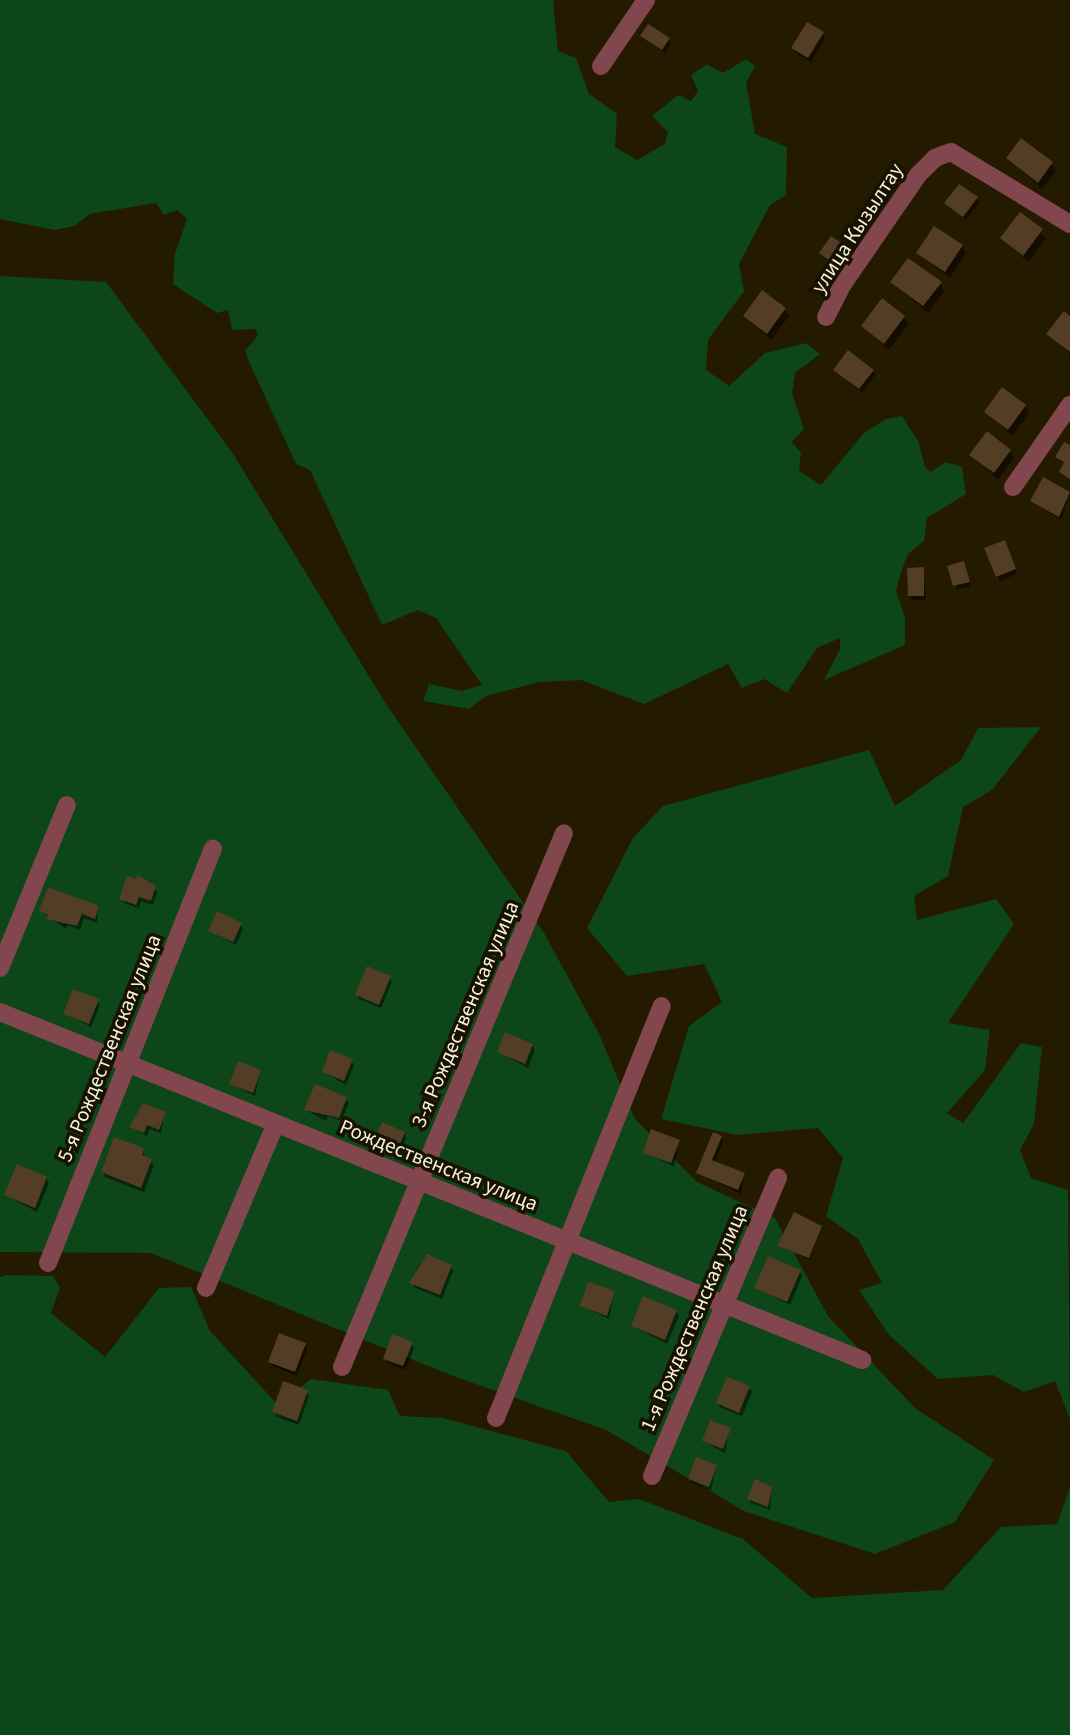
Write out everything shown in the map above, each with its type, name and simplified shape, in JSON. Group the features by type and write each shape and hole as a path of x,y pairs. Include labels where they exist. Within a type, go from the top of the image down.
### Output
{"street":[{"path":"601,66 646,0"},
{"name":"улица Кызылтау","path":"826,317 841,287 918,174 935,158 951,152 1070,224"},
{"path":"1013,487 1070,405"},
{"path":"0,968 68,805"},
{"name":"3-я Рождественская улица","path":"342,1367 564,833"},
{"name":"5-я Рождественская улица","path":"48,1264 213,849"},
{"path":"496,1418 662,1006"},
{"name":"Рождественская улица","path":"0,1012 862,1360"},
{"path":"206,1288 275,1123"},
{"name":"1-я Рождественская улица","path":"652,1476 778,1178"}],"green space":[{"path":"0,0 553,0 558,51 576,58 589,94 617,114 615,147 637,160 665,144 668,132 652,116 678,95 691,101 698,91 691,75 707,64 723,73 746,59 755,66 746,83 755,134 787,147 786,195 770,205 739,264 744,291 708,340 706,370 729,386 765,353 806,343 820,354 795,373 792,393 804,429 792,442 801,453 799,471 821,485 864,433 886,419 902,416 919,443 925,467 930,472 946,462 962,467 966,494 927,518 924,541 908,554 901,572 896,591 905,617 905,645 824,680 840,649 840,638 817,648 787,693 764,679 742,688 728,664 644,704 581,680 539,682 486,696 469,709 423,701 429,684 462,691 482,685 436,618 418,610 382,625 310,470 296,464 249,362 245,351 258,335 255,329 232,330 228,310 217,313 173,284 175,254 187,219 177,210 164,215 156,203 90,214 74,226 55,230 0,219"},
{"path":"0,276 106,282 232,452 386,704 544,933 599,1034 635,1119 697,1182 775,1218 828,1316 915,1408 994,1460 955,1522 875,1554 744,1511 606,1430 453,1376 151,1253 0,1252"},
{"path":"1041,727 992,790 963,807 948,876 914,896 917,920 996,899 1014,924 948,1023 990,1030 985,1070 947,1113 963,1123 1021,1043 1042,1047 1034,1124 1020,1150 1031,1178 1068,1190 1070,1419 1055,1381 1024,1392 993,1375 938,1379 889,1335 859,1290 882,1283 858,1239 826,1216 843,1158 818,1128 737,1135 661,1119 689,1026 722,1002 704,964 627,976 587,928 633,838 663,806 869,750 895,806 961,760 978,728"},
{"path":"53,1276 60,1288 51,1313 105,1357 159,1288 191,1287 210,1331 278,1405 311,1379 388,1390 400,1416 443,1418 566,1451 609,1502 639,1499 743,1539 812,1598 943,1590 1001,1527 1057,1524 1070,1487 1070,1735 0,1735 0,1277"}],"building":[{"path":"807,22 824,32 808,58 791,48"},
{"path":"648,24 670,38 662,50 640,36"},
{"path":"1021,138 1053,162 1038,183 1006,158"},
{"path":"959,184 978,197 963,217 944,203"},
{"path":"1020,212 1043,229 1023,256 1000,238"},
{"path":"934,226 963,245 945,272 916,253"},
{"path":"831,236 853,251 840,268 819,253"},
{"path":"908,258 942,282 923,306 890,282"},
{"path":"762,290 786,308 767,334 743,316"},
{"path":"882,298 905,316 884,344 861,326"},
{"path":"1064,311 1070,316 1070,352 1046,334"},
{"path":"848,350 874,370 859,389 833,370"},
{"path":"1002,387 1026,405 1008,430 984,412"},
{"path":"987,431 1011,450 994,473 969,455"},
{"path":"1064,442 1070,445 1070,479 1059,472 1064,462 1055,457"},
{"path":"1043,477 1070,492 1059,517 1030,501"},
{"path":"1005,540 1016,569 996,577 984,548"},
{"path":"964,561 970,582 953,586 947,566"},
{"path":"924,567 924,596 908,596 907,568"},
{"path":"138,875 156,886 151,901 139,897 136,905 119,899 127,876 136,879"},
{"path":"48,887 99,906 95,919 82,914 77,926 46,919 48,915 39,911"},
{"path":"217,911 242,923 233,942 208,931"},
{"path":"367,966 391,976 379,1005 355,995"},
{"path":"73,989 99,999 89,1024 63,1014"},
{"path":"505,1032 533,1044 525,1064 497,1052"},
{"path":"330,1050 353,1059 344,1081 322,1072"},
{"path":"238,1061 261,1070 253,1093 229,1084"},
{"path":"315,1084 347,1097 339,1118 304,1110"},
{"path":"143,1103 166,1112 159,1130 147,1125 144,1133 129,1127"},
{"path":"382,1122 405,1132 397,1151 374,1141"},
{"path":"651,1129 680,1140 671,1163 643,1153"},
{"path":"713,1132 722,1136 712,1160 745,1173 738,1190 696,1173"},
{"path":"114,1137 144,1148 142,1155 152,1159 141,1188 101,1172"},
{"path":"17,1164 47,1177 35,1208 4,1195"},
{"path":"794,1212 822,1226 809,1258 777,1246"},
{"path":"427,1254 452,1265 440,1295 409,1283"},
{"path":"768,1256 801,1270 787,1302 754,1288"},
{"path":"588,1282 615,1291 607,1316 580,1306"},
{"path":"643,1296 677,1310 665,1340 631,1326"},
{"path":"279,1333 306,1343 295,1372 268,1362"},
{"path":"392,1334 413,1342 403,1366 383,1359"},
{"path":"727,1377 750,1386 739,1413 716,1403"},
{"path":"283,1381 308,1390 297,1421 272,1412"},
{"path":"710,1420 731,1428 723,1449 702,1441"},
{"path":"696,1457 717,1465 709,1487 688,1479"},
{"path":"755,1479 772,1487 768,1507 747,1499"}]}
